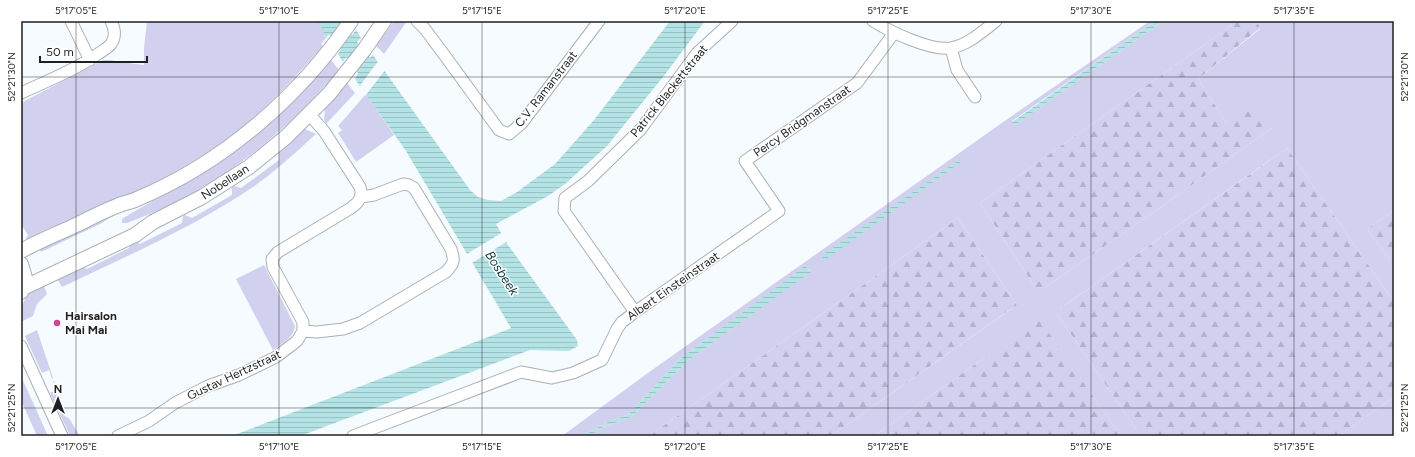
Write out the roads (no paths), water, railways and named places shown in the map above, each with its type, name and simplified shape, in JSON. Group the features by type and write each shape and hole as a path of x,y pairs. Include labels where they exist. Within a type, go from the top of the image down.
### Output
{"street":[{"path":"71,21 90,60"},
{"path":"21,93 90,60 110,46 114,37 114,27 111,21"},
{"name":"Nobellaan","path":"22,290 135,235 153,222 202,197 249,167 286,137 329,94 364,50 384,21"},
{"name":"C.V. Ramanstraat","path":"417,21 430,35 499,130 509,134 522,123 599,21"},
{"name":"Patrick Blackettstraat","path":"635,312 564,211 565,198 588,181 641,129 697,53 732,21"},
{"path":"873,21 917,42 945,48 951,48 967,42 996,21"},
{"path":"21,251 117,206 136,200 164,186 214,157 274,109 294,90 349,23"},
{"name":"Percy Bridgmanstraat","path":"779,211 745,161 857,83 894,32"},
{"path":"951,48 957,70 975,98"},
{"path":"310,114 324,131 356,181 361,191 361,196 358,202 351,208 278,252 272,259 273,267 303,322 303,331 317,332 343,329 360,323 446,272 453,264 454,256 451,249 414,188 403,184 374,195 361,196"},
{"name":"Albert Einsteinstraat","path":"353,436 520,372 552,378 573,373 602,360 622,322 779,211"},
{"path":"21,264 24,274 22,290"},
{"name":"Gustav Hertzstraat","path":"118,436 149,421 175,403 208,386 239,375 276,358 297,341 303,331"},
{"path":"21,346 62,436"}],"water":[{"name":"Bosbeek","path":"317,21 342,21 352,35 356,30 361,38 357,42 370,58 373,55 470,190 478,197 488,200 501,201 517,192 555,164 594,120 670,21 705,21 663,77 607,146 565,184 548,196 496,224 508,245 577,340 578,346 569,351 530,350 300,436 232,436 511,328 406,151 355,79 358,73 346,57 343,62 338,54 341,49 329,34 326,38"},
{"path":"1155,21 1163,21 1015,125 1012,122"},
{"path":"959,160 961,162 825,260 821,256"},
{"path":"805,266 811,272 690,359 631,417 601,428 590,436 583,436 606,423 629,414 681,358"}],"place":[{"name":"Hairsalon Mai Mai","path":"57,323"}]}
